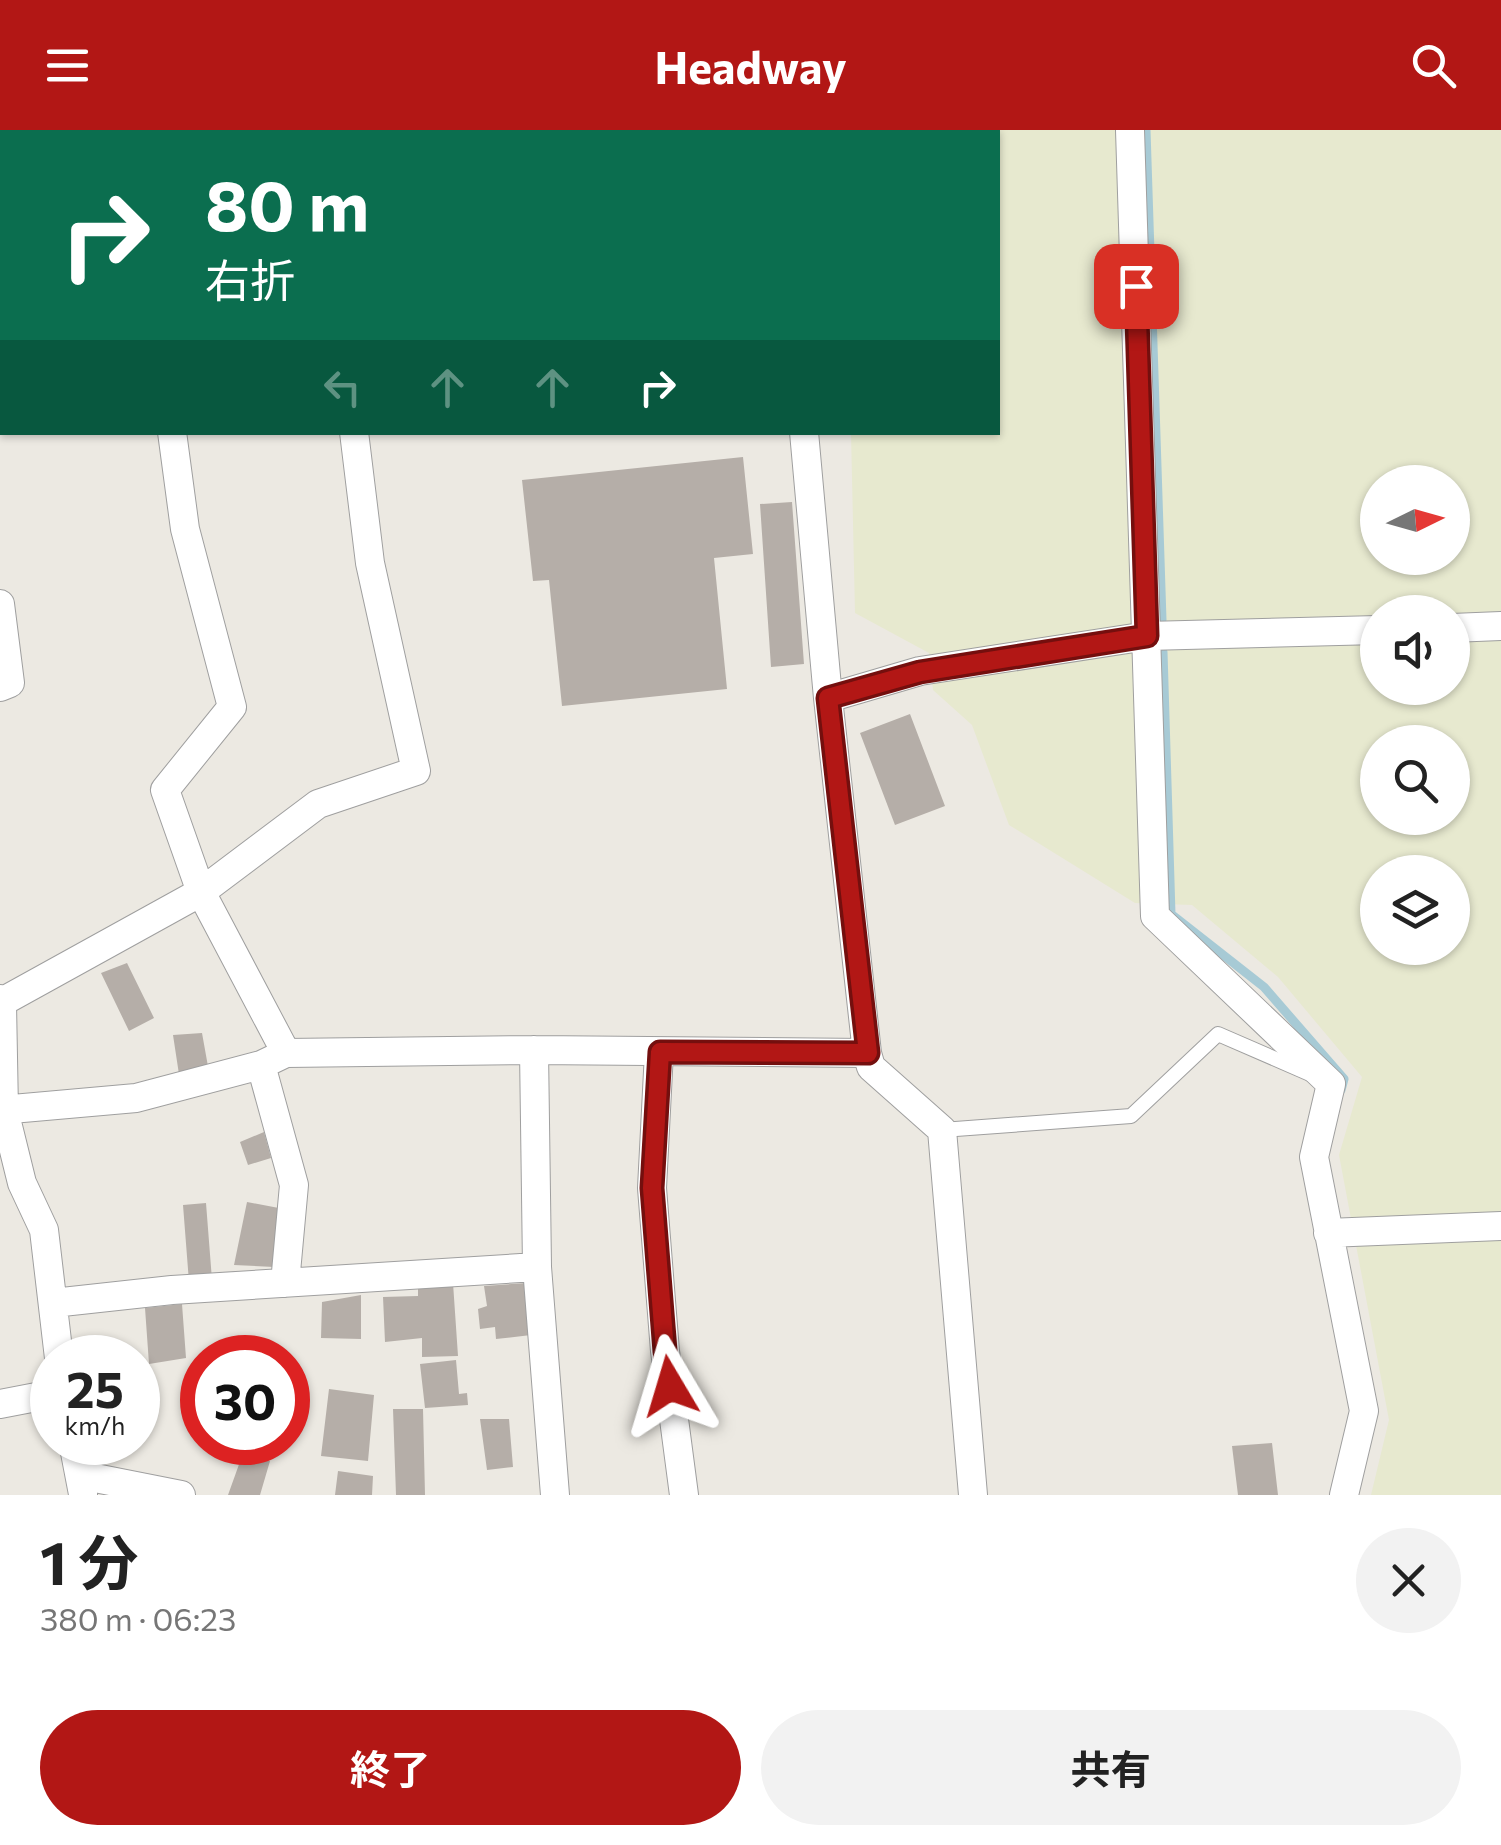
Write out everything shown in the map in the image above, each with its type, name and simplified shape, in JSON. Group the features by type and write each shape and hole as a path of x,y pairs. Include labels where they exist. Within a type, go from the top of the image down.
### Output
{"street":[{"path":"1130,130 1155,916 1331,1084 1314,1157 1364,1411 1344,1495"},
{"path":"172,435 185,529 232,707 165,790 201,892 274,1059 294,1185 285,1283"},
{"path":"56,1335 44,1230 22,1183 2,1110 1,1002 201,892 318,804 416,771 370,563 354,435"},
{"path":"804,435 828,698 870,1067 942,1130 974,1495"},
{"path":"0,604 10,684 0,687"},
{"path":"1470,627 1501,626"},
{"path":"828,698 920,672 1147,636 1360,630"},
{"path":"2,1110 136,1098 274,1059 534,1050 868,1053"},
{"path":"534,1050 536,1266 555,1495"},
{"path":"660,1052 652,1188 665,1351 684,1495"},
{"path":"1328,1233 1501,1226"},
{"path":"53,1303 172,1290 536,1266"},
{"path":"0,1404 30,1398"},
{"path":"82,1485 181,1495"}],"lane":[{"path":"942,1130 1131,1116 1218,1034 1331,1084"}],"green space":[{"path":"1000,130 1501,130 1501,1495 1371,1495 1389,1420 1339,1155 1362,1077 1278,977 1192,905 1135,903 1009,825 972,725 933,690 929,653 855,613 851,435 1000,435"}],"building":[{"path":"743,457 753,554 714,558 727,689 562,706 549,580 533,581 522,480"},
{"path":"792,502 804,664 771,667 760,504"},
{"path":"910,714 945,806 895,825 860,733"},
{"path":"127,963 154,1018 129,1031 101,973"},
{"path":"202,1033 209,1072 180,1081 173,1035"},
{"path":"264,1132 271,1158 248,1165 240,1142"},
{"path":"247,1202 284,1209 274,1267 234,1265"},
{"path":"206,1203 212,1280 189,1282 183,1205"},
{"path":"453,1283 458,1356 422,1357 422,1338 385,1342 383,1297 418,1296 418,1286"},
{"path":"527,1283 531,1335 496,1339 495,1327 480,1329 478,1309 487,1306 484,1286"},
{"path":"361,1295 361,1339 321,1338 322,1302"},
{"path":"182,1304 184,1335 180,1335 180,1359 160,1362 160,1335 147,1335 145,1308"},
{"path":"456,1360 459,1394 467,1393 468,1405 425,1408 420,1364"},
{"path":"329,1389 374,1395 368,1461 321,1456"},
{"path":"393,1409 423,1409 425,1495 396,1495"},
{"path":"480,1419 509,1419 513,1467 487,1470"},
{"path":"1272,1443 1278,1495 1238,1495 1232,1446"},
{"path":"239,1465 269,1465 260,1495 228,1495"},
{"path":"338,1471 373,1476 372,1495 335,1495"}],"waterway":[{"path":"1146,130 1162,620"},
{"path":"1163,652 1171,914 1264,987 1344,1079 1341,1090"}],"route":[{"path":"670,1386 652,1188 660,1052 868,1053 828,698 920,672 1147,636 1136,286"}]}
